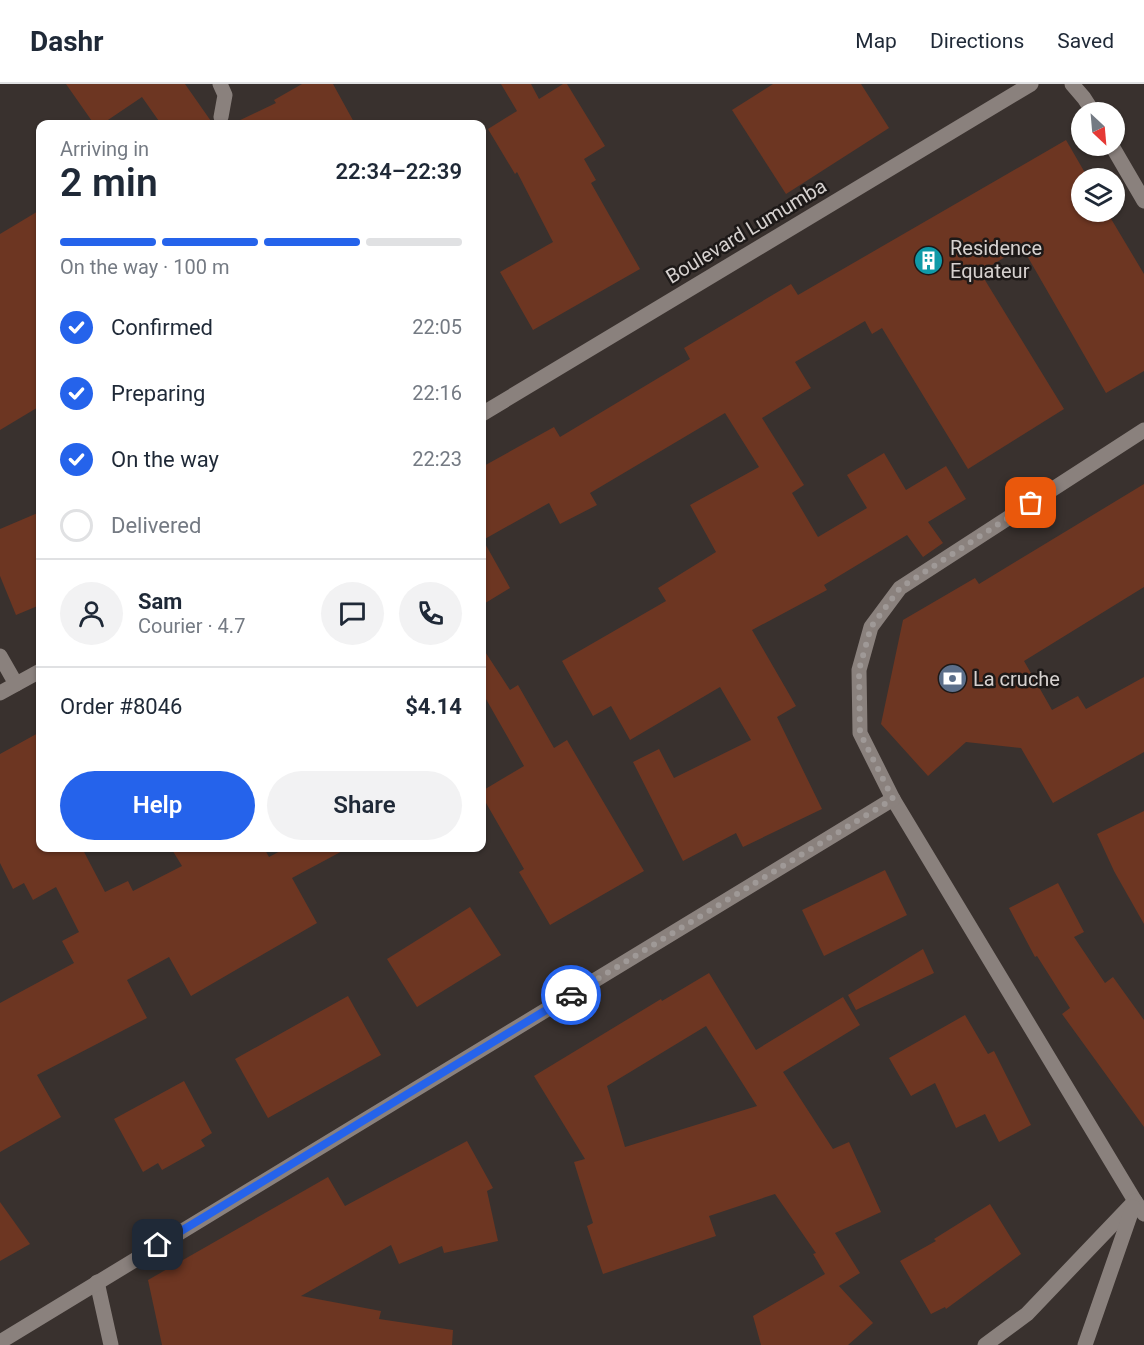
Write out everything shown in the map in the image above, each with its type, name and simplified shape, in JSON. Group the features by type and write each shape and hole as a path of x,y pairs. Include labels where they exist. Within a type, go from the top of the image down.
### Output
{"street":[{"path":"220,84 225,95 221,117"},
{"name":"Boulevard Lumumba","path":"486,412 1031,84"},
{"path":"1072,84 1087,102"},
{"path":"1118,156 1144,201"},
{"path":"1139,1208 893,799 860,733 859,670 871,627 900,588 1144,430"},
{"path":"0,656 16,684"},
{"path":"0,693 36,673"},
{"path":"0,1342 893,799"},
{"path":"985,1345 1027,1314 1139,1208"},
{"path":"1085,1345 1139,1208"},
{"path":"97,1282 111,1345"}],"building":[{"path":"66,84 185,84 210,120 158,120 142,97 108,120 91,120"},
{"path":"302,84 333,84 353,120 240,120 276,103 274,100"},
{"path":"501,84 531,84 539,99 563,84 567,84 605,146 584,159 596,180 591,183 640,269 533,330 500,272 553,242 517,172 515,174 488,129 517,111"},
{"path":"773,84 861,84 889,128 786,194 732,110"},
{"path":"1066,140 1071,149 1071,156 1075,156 1082,168 1071,168 1071,222 1113,222 1144,274 1144,371 1106,393 1022,247 980,272 1064,409 968,469 882,328 872,334 865,321 795,362 811,388 762,418 804,485 792,493 818,537 867,508 847,475 884,453 906,490 946,466 966,499 928,522 943,543 923,557 907,535 824,585 827,590 752,630 796,706 777,717 822,809 743,847 736,833 683,861 633,762 659,749 674,778 751,740 720,687 630,740 611,706 593,716 562,661 666,601 658,588 716,552 690,505 759,467 725,413 590,493 597,505 560,524 549,503 486,538 486,465 554,427 560,437 690,359 684,348 791,284 798,295"},
{"path":"36,212 36,408 0,430 0,234"},
{"path":"1144,484 1144,587 1024,661 1052,710 1078,696 1086,709 1144,677 1144,752 1053,803 1021,748 966,742 928,776 881,724 903,620 975,578 979,584"},
{"path":"36,514 36,607 16,615 0,576 0,529"},
{"path":"486,545 510,588 486,603"},
{"path":"486,653 510,690 518,685 554,748 567,740 644,871 550,925 519,872 524,869 486,803 486,789 524,766 486,699"},
{"path":"36,734 36,852 84,852 105,892 128,881 133,891 182,866 173,852 266,852 269,857 278,852 341,852 292,878 317,923 191,996 169,957 127,980 147,1018 37,1075 61,1117 0,1152 0,1003 74,963 62,941 79,932 56,887 33,900 24,883 13,889 0,863 0,754"},
{"path":"1144,811 1144,924 1114,871 1097,834"},
{"path":"885,870 907,915 824,956 802,910"},
{"path":"1058,883 1084,932 1074,937 1105,983 1113,977 1144,1020 1144,1127 1062,1014 1070,1008 1037,956 1035,957 1009,908"},
{"path":"470,907 501,955 417,1007 387,959"},
{"path":"923,949 934,973 856,1010 848,995"},
{"path":"709,973 756,1050 843,997 860,1025 783,1072 833,1149 849,1142 881,1212 835,1233 860,1273 839,1286 873,1323 848,1345 761,1345 753,1316 825,1274 813,1254 816,1253 775,1194 709,1216 716,1236 603,1274 587,1226 593,1223 574,1162 585,1159 534,1076 661,999 662,1001","holes":["706,1026 757,1106 625,1147 607,1086"]},
{"path":"348,996 381,1055 268,1118 235,1059"},
{"path":"965,1015 988,1054 994,1051 1031,1125 999,1142 985,1114 956,1128 935,1083 911,1096 889,1058"},
{"path":"184,1081 212,1133 201,1140 205,1146 162,1170 158,1163 143,1172 114,1119"},
{"path":"467,1141 493,1188 487,1191 498,1241 444,1253 442,1246 399,1264 391,1245 301,1296 381,1311 379,1319 453,1330 452,1345 162,1345 148,1280 328,1177 345,1206"},
{"path":"0,1202 30,1244 0,1261"},
{"path":"990,1204 1021,1254 946,1309 945,1307 931,1314 900,1261 936,1241 934,1239"}],"way so far":[{"path":"571,995 893,799 860,733 859,670 871,627 900,588 1031,503"}],"place":[{"name":"Residence Equateur","path":"929,260"},
{"name":"La cruche","path":"952,679"}],"route":[{"path":"158,1245 571,995"}]}
